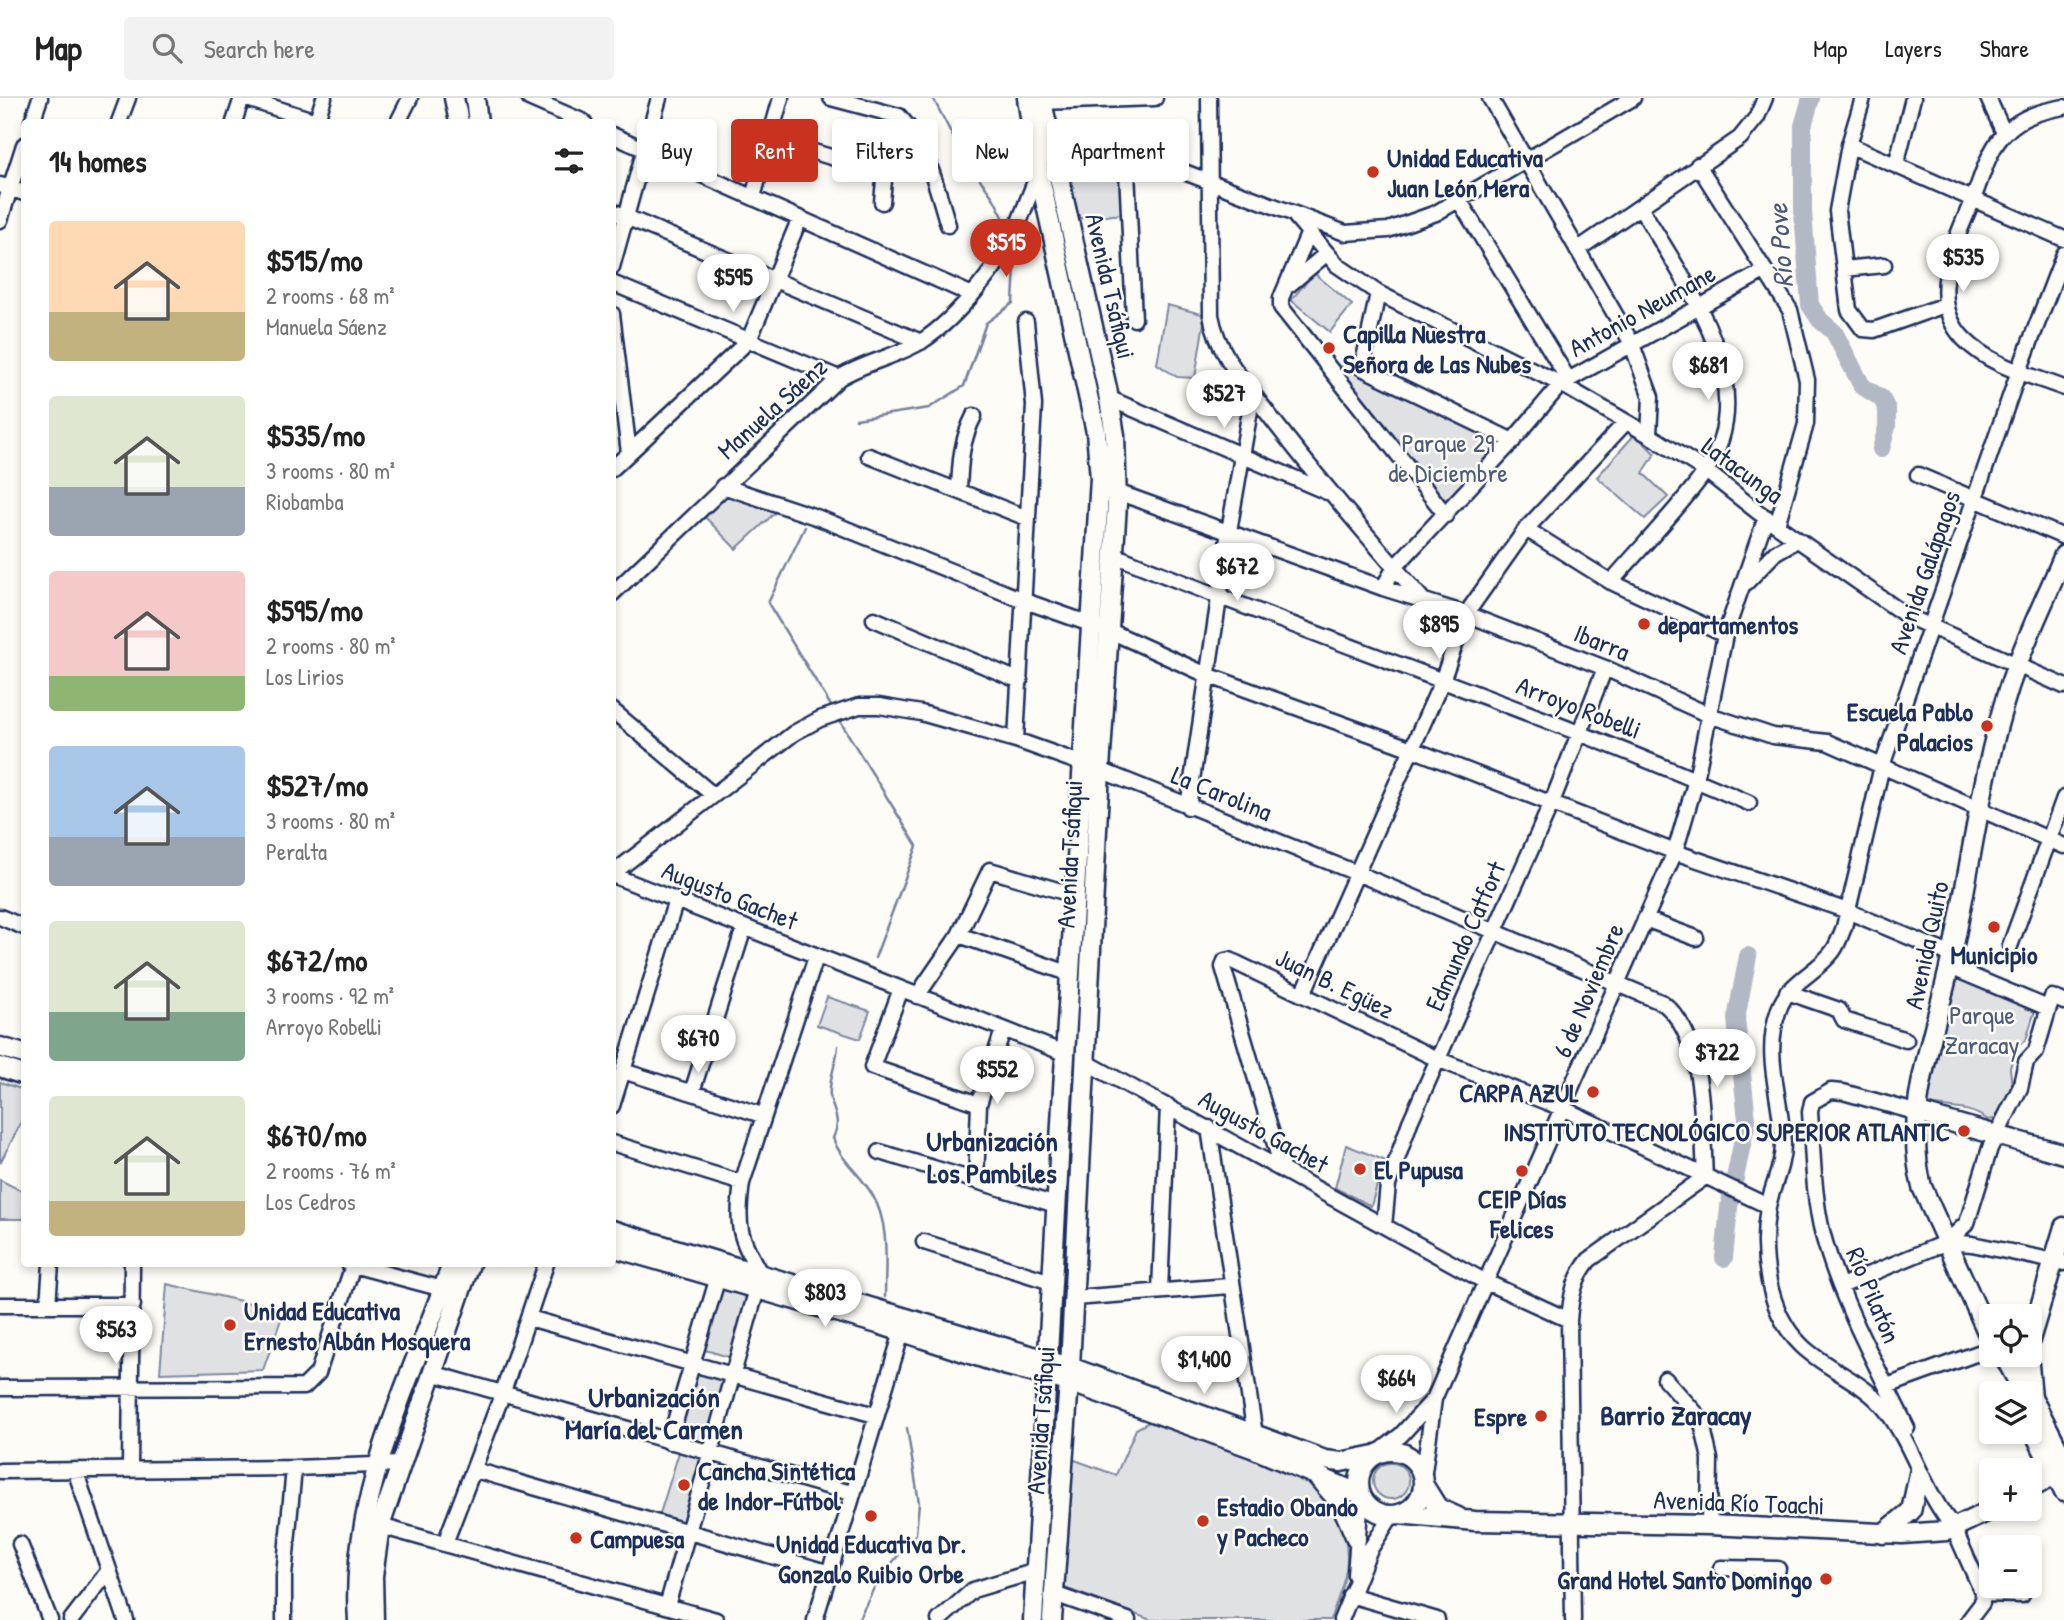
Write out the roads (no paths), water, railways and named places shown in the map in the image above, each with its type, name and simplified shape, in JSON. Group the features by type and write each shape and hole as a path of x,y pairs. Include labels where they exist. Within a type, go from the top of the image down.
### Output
{"main road":[{"path":"454,98 458,119"},
{"path":"475,98 478,119"},
{"name":"Avenida Tsáfiqui","path":"1036,99 1047,128"},
{"name":"Avenida Tsáfiqui","path":"1033,1620 1048,1370 1054,1205 1100,478 1096,432 1039,173 1036,99"},
{"name":"Avenida Tsáfiqui","path":"1052,1620 1070,1375 1084,1061 1117,492 1115,435 1060,182"},
{"name":"Avenida Quito","path":"1979,1316 1922,1187 1916,1161 1915,1112 1951,961 1980,810 2017,666 2064,555"},
{"path":"0,1047 21,1049"},
{"path":"0,1067 21,1074"},
{"path":"1915,1112 2064,1154"},
{"path":"2042,1304 2058,1262 2064,1227"},
{"path":"616,1231 901,1332 1070,1375 1331,1461 1347,1461 1390,1450 1407,1455 1416,1462 1423,1481 1414,1506 1395,1515 1374,1511 1361,1495 1309,1471 1070,1375"},
{"path":"616,1248 718,1278 760,1282 1048,1370"},
{"path":"358,1620 359,1552 379,1465 451,1267"},
{"path":"374,1620 373,1576 380,1526 469,1267"},
{"path":"2028,1367 2032,1397 2061,1468 2064,1492"},
{"path":"2042,1441 2061,1468"},
{"path":"1361,1495 1361,1470 1377,1454"},
{"path":"2042,1481 2061,1468"},
{"path":"1309,1471 1338,1500 1356,1538"},
{"path":"1883,1534 1911,1511 1919,1474"},
{"name":"Avenida Río Toachi","path":"1423,1481 1446,1513 1475,1521"},
{"name":"Avenida Río Toachi","path":"1395,1515 1475,1521 1709,1525 1883,1534 1926,1534 1955,1529 1979,1516"}],"street":[{"path":"33,119 40,98"},
{"path":"120,119 128,98"},
{"path":"235,119 243,98 307,119"},
{"path":"317,119 324,98"},
{"path":"400,119 410,98"},
{"path":"529,98 577,119"},
{"path":"653,119 659,98"},
{"path":"775,119 781,98"},
{"path":"831,98 899,116 906,123 926,153 948,225"},
{"path":"1036,99 1155,98"},
{"path":"1209,98 1211,315 1215,339 1328,493 1424,601"},
{"path":"1490,98 1524,162 1631,342 1651,397 1649,435"},
{"path":"1189,172 1296,217 1345,233 1388,230 1436,213 1633,98"},
{"path":"1577,250 1740,138 1757,117 1765,98"},
{"path":"1863,98 1849,145 1837,211 1849,310 1863,329 1874,330 1945,305"},
{"path":"1896,165 1913,98"},
{"path":"1988,98 2004,133"},
{"path":"2064,107 2032,114 2004,133 1989,158 1954,242 1945,305 1962,338 1991,361 2064,388"},
{"path":"616,137 637,146"},
{"path":"1849,145 1973,198 2004,216 2064,239"},
{"path":"0,220 5,187 21,152"},
{"path":"818,153 875,170 884,180 882,202"},
{"name":"6 de Noviembre","path":"1423,1481 1434,1399 1675,852 1696,780 1725,635 1806,424 1807,380 1790,310 1698,165"},
{"path":"616,237 619,214 637,167"},
{"name":"Manuela Sáenz","path":"616,590 839,378 855,368 921,342 944,323 991,270 1019,223 1024,204 1039,173"},
{"path":"717,181 970,294"},
{"path":"753,197 757,182"},
{"path":"1128,182 1135,319"},
{"path":"1459,200 1564,381"},
{"path":"1611,582 1706,471 1721,436 1728,389 1713,340 1699,307 1641,208"},
{"path":"619,214 921,342"},
{"name":"Latacunga","path":"1296,217 1326,254 1377,293 1564,381 1706,471 1797,540 1907,616 2064,686"},
{"path":"616,465 749,340 800,218"},
{"path":"1308,232 1281,298 1281,307 1446,515"},
{"path":"1286,288 1326,254"},
{"name":"Avenida Galápagos","path":"1787,992 1833,952 1849,912 1882,765 2019,371 2064,254"},
{"path":"1844,269 1884,265"},
{"name":"Antonio Neumane","path":"1383,588 1395,568 1446,515 1564,381 1763,271"},
{"path":"616,285 839,378"},
{"path":"1377,293 1362,368 1513,440"},
{"path":"1016,740 1034,405 1026,322"},
{"path":"616,347 629,453"},
{"path":"1188,807 1229,531 1253,393"},
{"path":"1108,398 1328,493"},
{"path":"959,491 960,456 965,433 974,416"},
{"path":"1303,994 1359,874 1443,681 1466,614 1526,529 1626,422"},
{"path":"869,456 1027,518"},
{"path":"1918,475 2064,537"},
{"path":"723,486 819,518 1025,601 1110,631 1207,675 1412,749 1675,852 1849,912 1951,961 2055,1002 2036,1051 2026,1062 2020,1088 1978,1182 1967,1223 1947,1242 1841,1286"},
{"name":"Ibarra","path":"1117,492 1383,588 1466,614 1605,668 1709,715 1773,736 1828,742 2064,846"},
{"path":"1526,529 1611,582 1725,635"},
{"name":"6 de Noviembre","path":"1743,586 1776,552 1797,540"},
{"name":"Arroyo Robelli","path":"1114,555 1220,598 1581,732 1749,803"},
{"path":"874,619 1020,681"},
{"name":"Edmundo Catfort","path":"1384,1226 1388,1185 1437,1059 1552,802 1605,668"},
{"name":"La Carolina","path":"616,871 794,733 820,719 859,706 921,712 1016,740 1100,770 1359,874 1663,1003 1676,1014 1691,1049 1699,1085 1711,1180"},
{"path":"616,713 713,795"},
{"path":"2010,946 2064,798"},
{"path":"917,996 959,935 987,873 994,869 1073,895"},
{"name":"Augusto Gachet","path":"616,876 1064,1053"},
{"path":"616,1095 676,901"},
{"path":"0,917 21,926"},
{"path":"1645,919 1696,938"},
{"path":"692,1092 744,928"},
{"path":"959,935 1068,974"},
{"path":"667,1606 760,1282 737,1221 742,1183 762,1115 816,957"},
{"name":"Juan B. Egüez","path":"1282,1168 1223,967 1225,961 1230,960 1437,1059 1564,1109 1768,1206"},
{"path":"901,989 872,1067 979,1104"},
{"path":"1906,1040 1844,1020 1839,1010 1787,992 1776,1017 1772,1044 1771,1073 1782,1154 1768,1206 1766,1234 1770,1287 1782,1322 1793,1338 1812,1355 1871,1395 1885,1409 1937,1508 1955,1529"},
{"path":"976,1181 979,1104 1003,1030"},
{"name":"Augusto Gachet","path":"1084,1061 1484,1281 1569,1320"},
{"path":"624,1071 762,1115"},
{"name":"Río Pilatón","path":"1915,1112 1843,1091 1830,1091 1812,1102 1810,1112 1816,1203 1823,1235 1841,1286 1979,1585"},
{"path":"1160,1290 1168,1106"},
{"path":"1209,1128 1230,1286 1255,1435"},
{"path":"616,1144 742,1183"},
{"path":"880,1152 1054,1205"},
{"path":"1573,1620 1569,1320 1577,1276 1589,1260 1711,1180"},
{"path":"924,1242 1051,1282"},
{"path":"1947,1242 1972,1244 2058,1262"},
{"path":"48,1305 51,1267"},
{"path":"130,1469 133,1388 132,1267"},
{"path":"0,1388 304,1387 318,1373 350,1267"},
{"path":"362,1267 443,1289"},
{"path":"445,1543 475,1470 545,1267"},
{"path":"669,1442 718,1278"},
{"path":"1074,1298 1230,1286"},
{"path":"0,1305 133,1305"},
{"path":"529,1318 875,1415"},
{"path":"815,1620 850,1493 901,1332"},
{"path":"1887,1387 1979,1351"},
{"path":"432,1373 850,1493"},
{"path":"1665,1379 1701,1419 1710,1460 1709,1525"},
{"name":"6 de Noviembre","path":"1377,1454 1401,1435 1434,1399"},
{"path":"0,1471 294,1468 401,1464"},
{"path":"284,1620 284,1576 294,1468"},
{"path":"75,1470 126,1620"},
{"path":"475,1470 827,1572"},
{"path":"1352,1589 1361,1495"},
{"path":"1341,1620 1369,1551 1395,1515"},
{"path":"380,1526 716,1620"},
{"path":"20,1544 50,1620"},
{"path":"1721,1568 1778,1569"},
{"path":"71,1620 109,1570"},
{"path":"946,1616 981,1586 1036,1571"},
{"path":"1352,1589 1437,1620"},
{"path":"1054,1594 1128,1620"},
{"path":"1969,1620 1982,1603 1983,1598"}],"waterway":[{"path":"933,98 962,154 994,199 1009,229"},
{"name":"Río Pove","path":"1811,98 1803,126 1803,212 1810,305 1820,320 1834,332 1862,386 1881,398 1887,409 1887,427 1881,449"},
{"path":"856,419 929,408 964,386 986,323 1013,303 1016,245"},
{"path":"805,527 768,603 833,709"},
{"path":"838,718 917,846 875,958"},
{"name":"Río Pove","path":"1724,1258 1729,1207 1747,1120 1736,1019 1748,956"},
{"path":"838,1046 830,1090 837,1121 833,1138 841,1154 868,1188 882,1219 885,1297"},
{"path":"858,1620 878,1580 916,1534 919,1503 907,1428"}],"place":[{"name":"Unidad Educativa Juan León Mera","path":"1373,172"},
{"name":"Capilla Nuestra Señora de Las Nubes","path":"1329,348"},
{"name":"departamentos","path":"1644,624"},
{"name":"Escuela Pablo Palacios","path":"1987,726"},
{"name":"Municipio","path":"1994,927"},
{"name":"CARPA AZUL","path":"1593,1092"},
{"name":"INSTITUTO TECNOLÓGICO SUPERIOR ATLANTIC","path":"1964,1131"},
{"name":"El Pupusa","path":"1360,1169"},
{"name":"CEIP Días Felices","path":"1522,1171"},
{"name":"Unidad Educativa Ernesto Albán Mosquera","path":"230,1325"},
{"name":"Espre","path":"1541,1416"},
{"name":"Cancha Sintética de Indor-Fútbol","path":"684,1485"},
{"name":"Unidad Educativa Dr. Gonzalo Ruibio Orbe","path":"871,1516"},
{"name":"Estadio Obando y Pacheco","path":"1203,1521"},
{"name":"Campuesa","path":"576,1538"},
{"name":"Grand Hotel Santo Domingo","path":"1826,1579"}],"district":[{"name":"Urbanización Los Pambiles","path":"992,1157"},
{"name":"Urbanización María del Carmen","path":"654,1413"},
{"name":"Barrio Zaracay","path":"1676,1415"}],"park label":[{"name":"Parque 29 de Diciembre","path":"1448,457"},
{"name":"Parque Zaracay","path":"1982,1029"}]}
